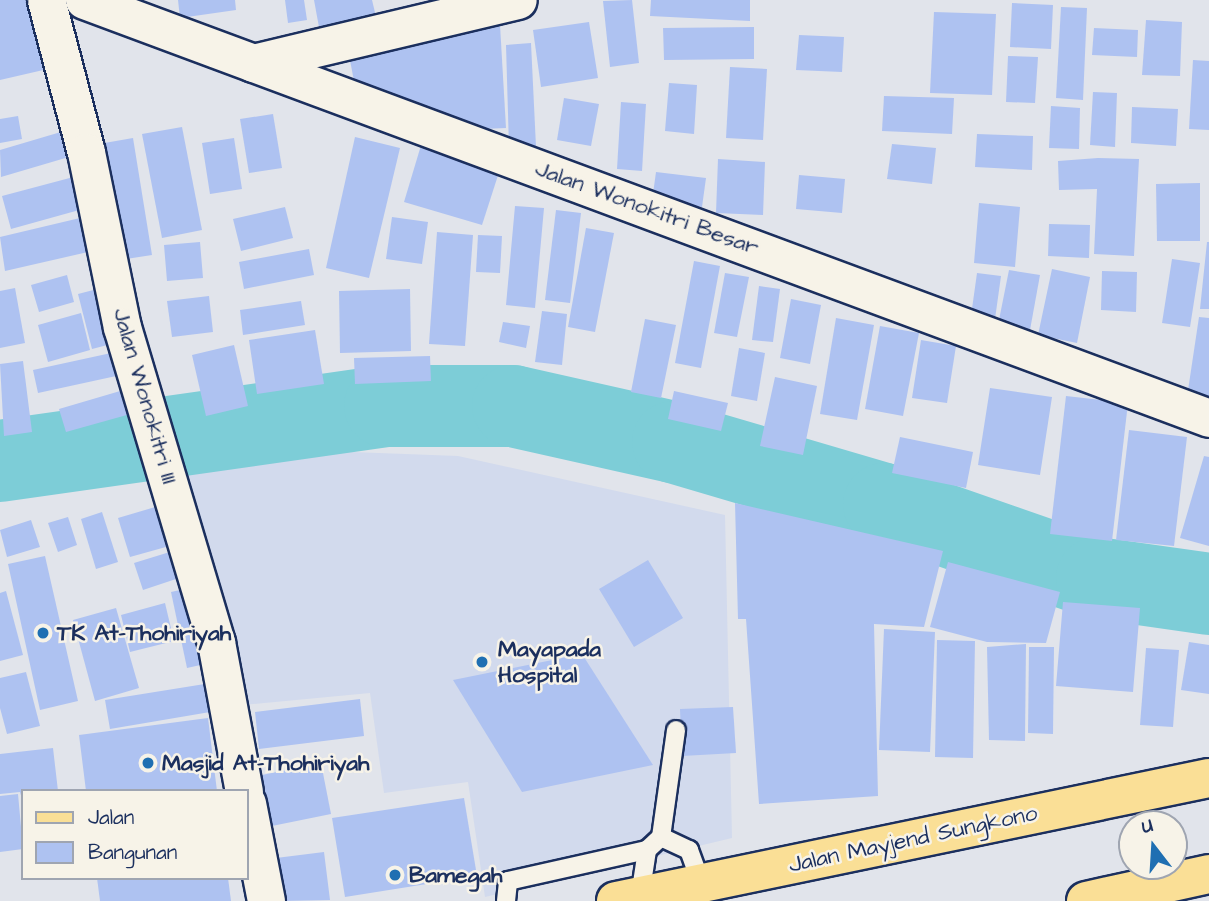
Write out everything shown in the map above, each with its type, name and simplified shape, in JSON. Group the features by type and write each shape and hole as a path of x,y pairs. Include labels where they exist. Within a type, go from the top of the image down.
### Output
{"main road":[{"name":"Jalan Mayjend Sungkono","path":"628,899 1209,778"},
{"path":"1086,901 1209,874"}],"street":[{"name":"Jalan Wonokitri III","path":"46,0 86,152 122,327 216,642 244,789"},
{"name":"Jalan Wonokitri Besar","path":"84,0 1209,418"},
{"path":"253,63 518,0"},
{"path":"248,808 266,901"}],"lane":[{"path":"628,899 647,850 661,837 676,730"},
{"path":"661,837 689,850 701,883"},
{"path":"506,901 508,881 647,850"}],"shaded area":[{"name":"Mayapada Hospital","path":"299,450 458,456 725,515 732,838 485,897 468,782 384,793 370,693 242,705 178,477"}],"building":[{"path":"0,0 36,0 52,68 0,80"},
{"path":"178,0 235,0 236,10 180,18"},
{"path":"285,0 304,0 307,20 288,23"},
{"path":"314,0 372,0 378,25 321,38"},
{"path":"632,0 639,63 610,67 603,1"},
{"path":"651,0 750,0 750,21 650,16"},
{"path":"1012,3 1053,5 1051,49 1010,47"},
{"path":"1061,7 1087,8 1083,100 1056,98"},
{"path":"934,12 996,14 992,95 930,93"},
{"path":"1146,20 1182,22 1180,76 1142,75"},
{"path":"589,22 598,78 541,87 533,30"},
{"path":"500,25 506,128 483,129 354,81 348,50"},
{"path":"754,27 754,59 664,60 663,28"},
{"path":"1094,28 1138,30 1137,57 1092,55"},
{"path":"799,35 844,37 842,72 796,70"},
{"path":"531,43 536,147 509,148 506,45"},
{"path":"1008,56 1038,57 1035,103 1006,102"},
{"path":"1193,60 1209,61 1209,130 1189,129"},
{"path":"730,67 767,69 763,140 726,138"},
{"path":"669,83 697,85 694,134 665,131"},
{"path":"1093,92 1117,93 1115,147 1090,145"},
{"path":"884,96 954,98 952,134 882,131"},
{"path":"564,98 599,104 591,146 557,140"},
{"path":"621,102 646,104 642,171 617,169"},
{"path":"1051,106 1080,108 1079,149 1049,148"},
{"path":"1132,107 1178,109 1176,146 1131,143"},
{"path":"273,114 282,168 249,173 240,119"},
{"path":"18,116 22,139 0,143 0,119"},
{"path":"182,127 202,230 162,238 142,134"},
{"path":"71,129 79,154 1,177 0,150"},
{"path":"977,134 1033,136 1032,170 975,167"},
{"path":"355,137 400,148 369,278 326,268"},
{"path":"133,138 152,255 113,261 93,145"},
{"path":"234,138 242,189 210,194 202,143"},
{"path":"422,142 501,166 482,225 404,202"},
{"path":"892,144 936,148 932,184 887,179"},
{"path":"718,159 765,162 763,215 716,213"},
{"path":"1139,159 1134,256 1094,254 1097,189 1059,190 1058,161"},
{"path":"656,172 706,178 702,207 652,201"},
{"path":"81,175 90,207 11,229 2,196"},
{"path":"799,175 845,179 842,213 796,209"},
{"path":"1200,183 1200,241 1157,241 1156,184"},
{"path":"979,203 1020,207 1015,267 974,263"},
{"path":"515,206 544,208 535,308 506,305"},
{"path":"285,207 293,238 241,251 233,219"},
{"path":"556,210 581,213 570,303 545,300"},
{"path":"392,217 428,222 422,264 386,259"},
{"path":"80,218 88,252 5,271 0,237"},
{"path":"1049,224 1090,225 1089,258 1048,256"},
{"path":"586,228 614,233 595,332 568,327"},
{"path":"437,232 473,235 465,346 429,344"},
{"path":"478,235 502,236 500,273 476,272"},
{"path":"200,242 203,278 167,281 164,245"},
{"path":"1207,242 1209,309 1200,309"},
{"path":"309,249 314,275 244,289 239,262"},
{"path":"1172,259 1200,263 1190,327 1162,323"},
{"path":"694,261 720,266 701,368 675,363"},
{"path":"1052,269 1090,277 1077,343 1038,335"},
{"path":"1009,270 1040,275 1030,330 998,325"},
{"path":"1102,271 1137,272 1136,312 1101,310"},
{"path":"725,273 749,277 737,337 714,333"},
{"path":"977,273 1001,276 995,319 971,316"},
{"path":"67,275 74,302 39,312 31,285"},
{"path":"759,286 780,289 773,342 752,340"},
{"path":"105,287 119,342 92,349 78,294"},
{"path":"15,288 25,343 0,348 0,291"},
{"path":"410,289 411,351 340,353 339,291"},
{"path":"209,296 213,332 172,337 167,301"},
{"path":"791,299 821,305 810,364 780,358"},
{"path":"301,301 305,325 243,335 240,310"},
{"path":"542,311 567,314 562,365 535,362"},
{"path":"81,313 90,350 48,362 38,325"},
{"path":"1199,317 1209,318 1209,400 1187,397"},
{"path":"836,318 874,325 857,420 820,414"},
{"path":"645,319 676,325 661,398 631,392"},
{"path":"503,322 530,326 526,348 499,342"},
{"path":"880,326 919,333 903,416 865,409"},
{"path":"315,330 324,384 257,394 249,340"},
{"path":"921,340 956,346 947,403 912,398"},
{"path":"234,345 248,406 206,416 192,355"},
{"path":"739,348 765,353 757,401 731,396"},
{"path":"125,350 130,373 38,393 33,370"},
{"path":"430,356 431,381 355,384 354,358"},
{"path":"23,361 32,432 4,436 0,364"},
{"path":"775,377 817,386 803,455 760,446"},
{"path":"990,388 1052,397 1040,475 978,465"},
{"path":"127,389 134,413 66,432 59,409"},
{"path":"674,391 728,403 721,431 668,419"},
{"path":"1066,396 1128,403 1112,541 1050,534"},
{"path":"1129,430 1187,437 1174,546 1116,540"},
{"path":"900,437 973,452 966,488 892,473"},
{"path":"1204,456 1209,457 1209,546 1180,538"},
{"path":"735,503 943,551 924,627 874,624 878,796 759,804 746,619 738,619"},
{"path":"162,505 173,545 130,557 118,518"},
{"path":"102,512 118,562 96,569 81,519"},
{"path":"68,517 77,545 58,552 48,523"},
{"path":"31,520 40,547 7,557 0,530"},
{"path":"173,551 182,577 143,590 134,563"},
{"name":"TK At-Thohiriyah","path":"45,556 78,701 40,710 8,564"},
{"path":"648,560 683,618 634,647 599,589"},
{"path":"948,562 1060,592 1046,643 987,642 930,627"},
{"path":"198,586 214,662 187,668 171,592"},
{"path":"6,591 23,655 0,661 0,593"},
{"path":"1063,602 1140,608 1133,692 1056,686"},
{"path":"165,603 174,641 130,652 121,615"},
{"path":"116,608 139,688 95,701 73,620"},
{"path":"884,629 935,632 930,752 879,750"},
{"path":"937,640 975,641 973,758 935,757"},
{"path":"1189,642 1209,645 1209,694 1181,690"},
{"path":"1026,644 1025,741 989,740 987,647"},
{"path":"1029,647 1054,647 1053,734 1028,733"},
{"path":"1146,648 1179,650 1173,727 1140,725"},
{"path":"582,654 653,765 522,792 453,680"},
{"path":"26,672 40,726 7,734 0,708 0,678"},
{"path":"211,683 216,711 110,729 105,700"},
{"path":"360,699 364,736 259,749 255,712"},
{"path":"733,707 736,753 682,756 680,709"},
{"name":"Masjid At-Thohiriyah","path":"208,718 217,789 86,789 79,735"},
{"path":"53,748 58,789 21,789 21,796 20,792 0,794 0,754"},
{"path":"321,763 331,814 267,827 257,776"},
{"path":"18,794 21,849 0,852 0,796"},
{"path":"464,798 477,876 345,897 332,818"},
{"path":"324,852 330,900 281,901 276,858"},
{"path":"97,880 228,880 231,901 100,901"}],"waterway":[{"path":"0,461 385,406 513,406 673,442 884,504 1097,578 1209,594"}],"place":[{"name":"TK At-Thohiriyah","path":"43,633"},
{"name":"Mayapada Hospital","path":"482,662"},
{"name":"Masjid At-Thohiriyah","path":"148,763"},
{"name":"Bamegah","path":"395,875"}]}
